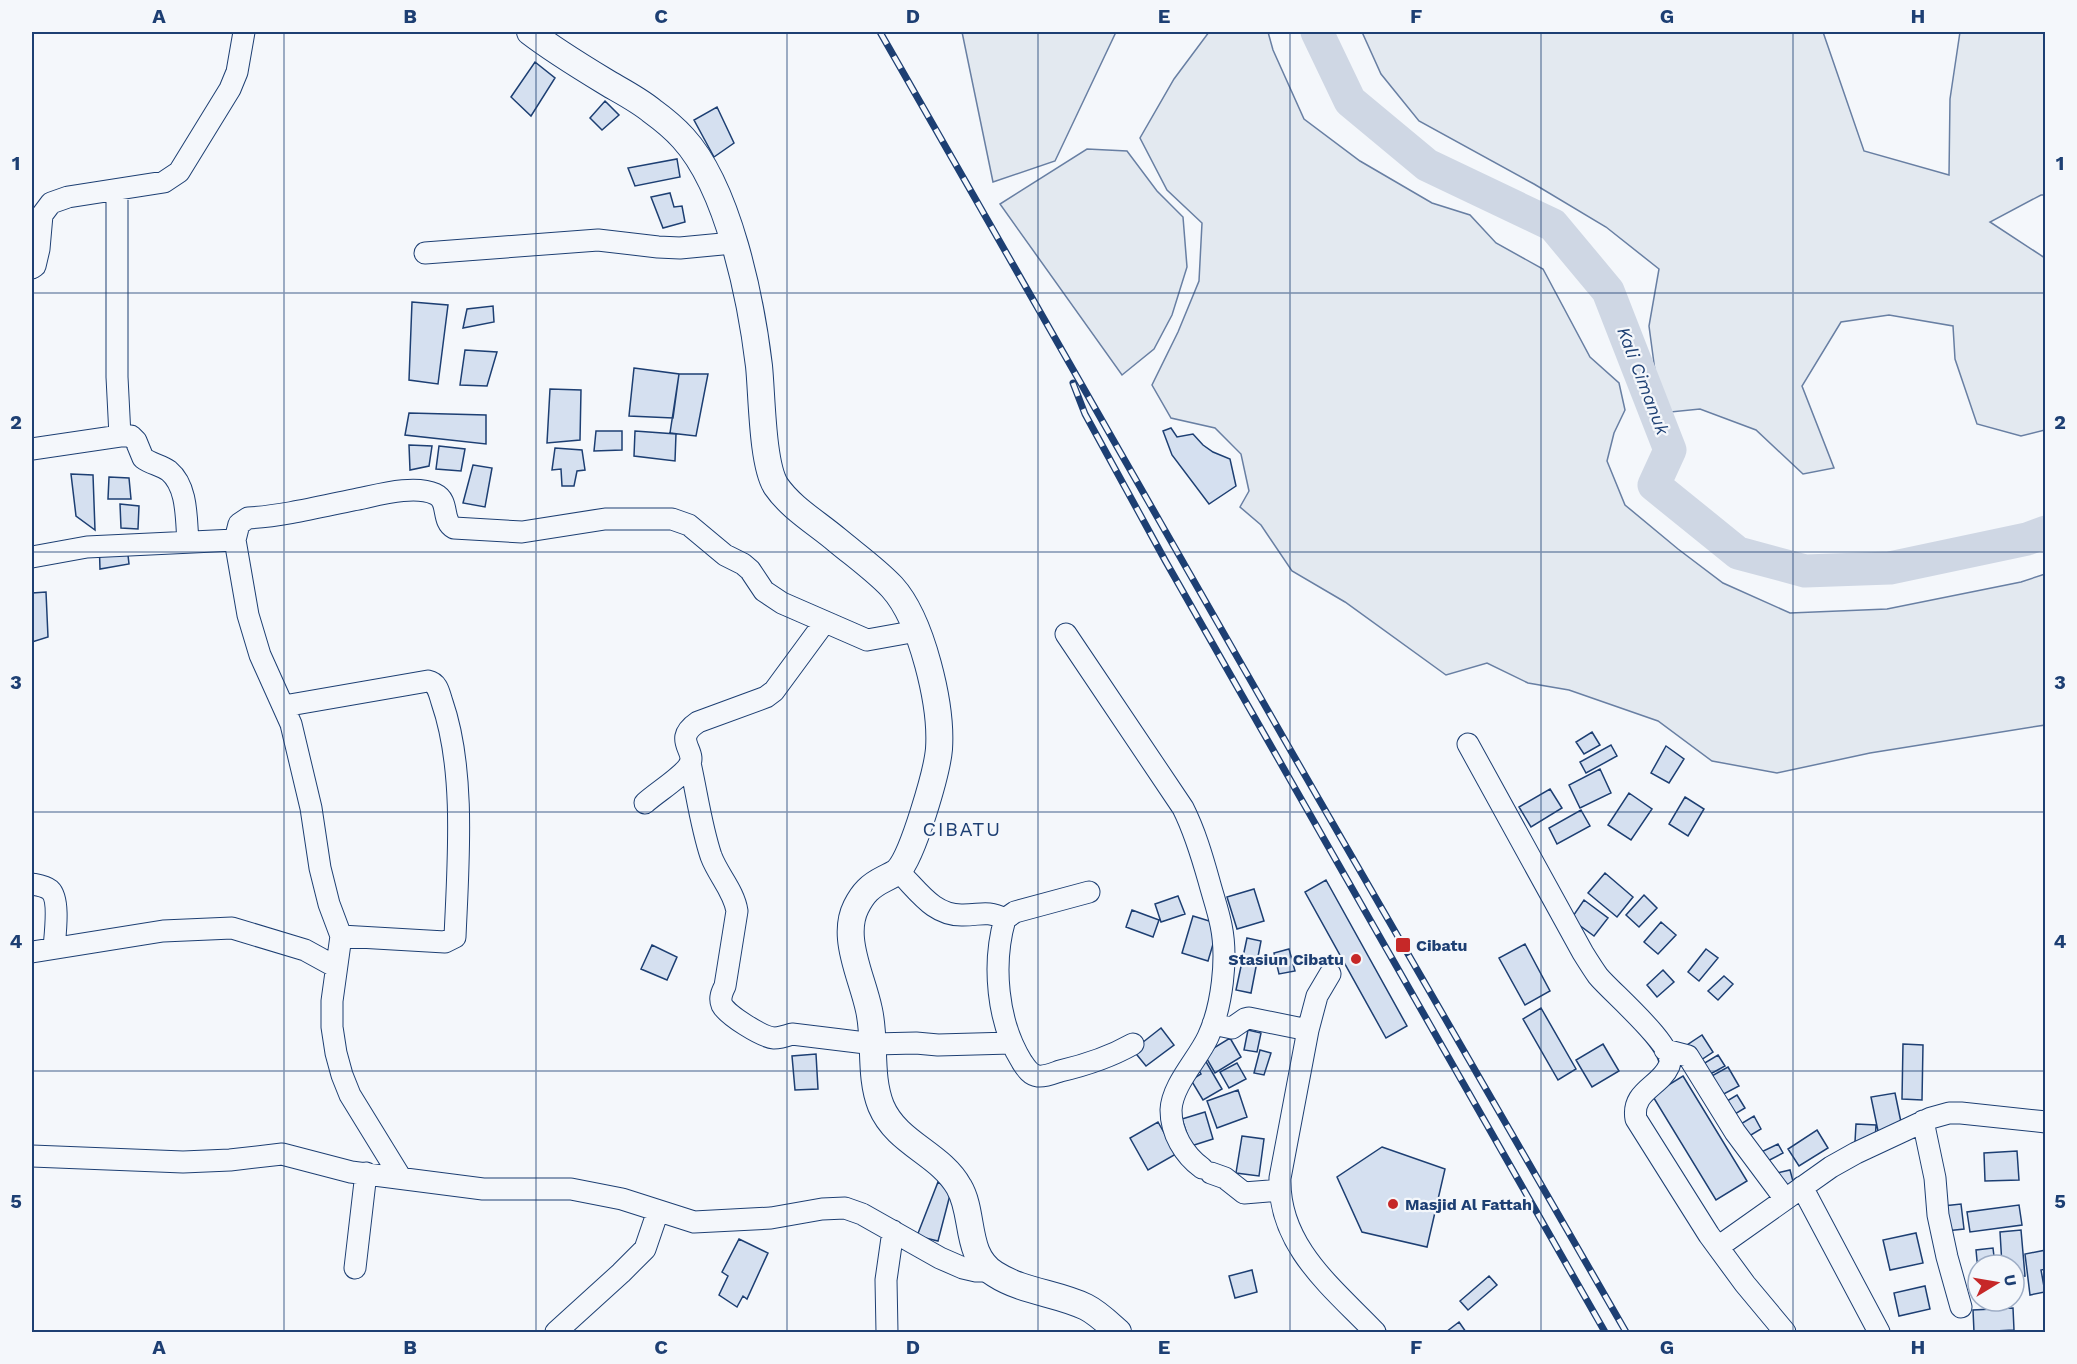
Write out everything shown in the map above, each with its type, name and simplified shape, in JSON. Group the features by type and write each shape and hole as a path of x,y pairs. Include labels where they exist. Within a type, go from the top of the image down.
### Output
{"main road":[{"path":"530,32 556,52 649,108 683,138 700,161 716,188 750,307 759,368 768,467 775,484 795,506 894,590 907,608 917,631 935,696 939,745 937,763 918,830 898,871 870,887 858,903 851,919 851,942 869,1008 874,1044 875,1081 881,1105 892,1126 947,1170 960,1188 979,1260 990,1271 1025,1288 1087,1308 1118,1332"}],"street":[{"path":"32,268 35,266 39,249 42,215 51,203 68,197 164,182 179,172 230,89 237,72 244,32"},
{"path":"117,190 117,377 120,436"},
{"path":"424,253 598,240 680,248 733,243"},
{"path":"32,449 132,436 143,458 161,466 176,479 181,488 188,542"},
{"path":"400,1178 361,1115 342,1075 332,1026 336,967 341,936 329,904 320,868 311,808 291,724 257,645 248,615 235,540 239,524 248,518 391,492 419,491 435,494 441,499 446,508 449,525 454,528 522,532 605,519 672,519 689,525 725,555 750,570 764,591 772,597 824,622 867,640 917,631"},
{"path":"32,557 87,547 235,540"},
{"path":"824,622 774,691 766,697 698,722 685,734 712,857 724,884 736,901 737,911 725,986 721,996 722,1004 759,1033 770,1037 792,1034 874,1044 1011,1043"},
{"path":"1066,634 1183,808 1193,827 1222,926 1224,949 1218,1010 1208,1038 1175,1092 1171,1108 1172,1121 1184,1150 1191,1160 1225,1178 1244,1193 1280,1190"},
{"path":"284,706 428,681 436,685 451,733 456,777 458,861 455,937 446,942 341,936"},
{"path":"1468,744 1592,968 1652,1031 1670,1061 1668,1068 1636,1102 1636,1119 1718,1247 1785,1332"},
{"path":"645,803 690,763"},
{"path":"898,871 928,904 939,910 963,915 992,913 1005,920"},
{"path":"32,884 48,888 54,895 56,903 54,948"},
{"path":"1089,892 1015,912 1005,920 999,951 999,977 1004,1022 1011,1043 1027,1070 1031,1074 1040,1076 1087,1065 1133,1044"},
{"path":"32,952 163,931 232,928 305,950 336,967"},
{"path":"1330,974 1317,996 1308,1030 1280,1178 1280,1190 1284,1215 1307,1262 1375,1332"},
{"path":"1213,1024 1233,1028 1249,1018 1308,1030"},
{"path":"1665,1050 1688,1056 1735,1132 1785,1199"},
{"path":"1718,1247 1848,1157 1923,1121 1937,1116 1961,1113 2046,1122"},
{"path":"1923,1121 1935,1178 1938,1215 1961,1307"},
{"path":"32,1156 183,1162 282,1154 351,1172 483,1189 571,1189 622,1199 694,1222 771,1218 822,1209 845,1208 862,1214 940,1258 963,1268 990,1271"},
{"path":"355,1268 366,1173"},
{"path":"1802,1187 1879,1332"},
{"path":"556,1332 645,1249 658,1211"},
{"path":"887,1332 886,1280 893,1231"}],"shaded area":[{"path":"962,32 1116,32 1055,161 993,182"},
{"path":"1209,32 1268,32 1273,50 1304,119 1360,161 1432,203 1470,215 1496,243 1543,269 1590,357 1619,383 1625,410 1614,433 1607,461 1625,505 1723,583 1790,613 1887,609 2021,582 2045,574 2045,725 1870,753 1777,773 1712,761 1658,721 1569,690 1528,683 1487,663 1446,675 1345,602 1292,571 1261,525 1240,507 1249,491 1241,454 1215,428 1171,418 1152,385 1178,332 1199,281 1202,223 1167,190 1140,138 1174,79"},
{"path":"1362,32 1823,32 1864,151 1949,175 1950,99 1960,32 2045,32 2045,195 1990,222 2045,258 2045,430 2021,436 1977,424 1955,359 1953,326 1889,315 1841,322 1802,386 1834,468 1803,474 1756,430 1700,409 1651,414 1655,371 1649,326 1659,269 1606,227 1534,184 1419,121 1381,74"},
{"path":"1087,149 1127,151 1157,191 1183,217 1187,267 1172,315 1154,349 1122,375 1000,204"}],"building":[{"path":"535,62 555,78 531,116 511,97"},
{"path":"605,101 619,115 602,130 590,118"},
{"path":"717,107 734,143 714,157 694,120"},
{"path":"677,159 680,177 635,186 628,168"},
{"path":"670,193 674,207 682,206 685,222 663,228 651,197"},
{"path":"412,302 448,305 438,384 409,380"},
{"path":"493,306 494,322 463,328 467,309"},
{"path":"465,350 497,352 487,386 460,385"},
{"path":"634,368 679,374 673,418 629,416"},
{"path":"679,374 708,374 696,436 670,433"},
{"path":"550,389 581,390 580,440 547,443"},
{"path":"409,413 486,415 486,444 405,435"},
{"path":"1171,428 1177,437 1193,434 1213,452 1230,459 1236,486 1209,504 1172,455 1163,431"},
{"path":"596,431 622,431 622,450 594,451"},
{"path":"635,431 676,434 675,461 634,456"},
{"path":"409,445 432,446 429,466 410,470"},
{"path":"439,446 465,449 461,471 436,469"},
{"path":"555,448 582,450 585,470 577,471 574,486 562,486 561,469 552,470"},
{"path":"473,465 492,468 485,507 463,503"},
{"path":"71,474 93,475 95,530 76,516"},
{"path":"109,477 129,478 131,499 108,499"},
{"path":"120,504 139,506 138,529 121,528"},
{"path":"99,538 126,538 129,564 100,569"},
{"path":"46,592 48,637 32,642 32,593"},
{"path":"1592,732 1600,745 1584,754 1576,742"},
{"path":"1611,745 1617,756 1586,773 1580,762"},
{"path":"1666,746 1684,759 1669,783 1651,773"},
{"path":"1600,769 1611,793 1580,808 1569,785"},
{"path":"1550,789 1562,808 1531,827 1519,807"},
{"path":"1629,793 1652,809 1631,840 1608,825"},
{"path":"1685,797 1704,809 1688,836 1669,824"},
{"path":"1581,810 1590,826 1557,844 1549,828"},
{"path":"1605,873 1633,897 1617,917 1588,893"},
{"name":"Stasiun Cibatu","path":"1326,880 1407,1026 1386,1038 1305,892"},
{"path":"1254,889 1264,921 1237,929 1227,897"},
{"path":"1644,895 1657,908 1639,927 1626,915"},
{"path":"1178,896 1185,914 1161,922 1155,904"},
{"path":"1584,900 1608,918 1594,936 1571,919"},
{"path":"1132,910 1159,920 1153,937 1126,927"},
{"path":"1193,916 1219,924 1208,961 1182,953"},
{"path":"1661,922 1676,935 1658,954 1644,942"},
{"path":"1247,938 1261,941 1251,993 1236,990"},
{"path":"1525,944 1550,991 1525,1005 1499,958"},
{"path":"652,945 677,957 667,980 641,969"},
{"path":"1289,949 1295,971 1279,974 1274,953"},
{"path":"1706,949 1718,958 1699,981 1688,972"},
{"path":"1663,970 1674,982 1657,997 1647,985"},
{"path":"1724,976 1733,984 1718,1000 1708,991"},
{"path":"1541,1008 1576,1069 1558,1080 1523,1019"},
{"path":"1161,1028 1174,1045 1146,1066 1133,1050"},
{"path":"1248,1030 1261,1033 1257,1052 1244,1050"},
{"path":"1702,1035 1713,1052 1698,1062 1687,1045"},
{"path":"1230,1038 1241,1057 1215,1073 1204,1054"},
{"path":"1603,1044 1619,1071 1592,1087 1576,1060"},
{"path":"1903,1044 1923,1045 1922,1100 1902,1099"},
{"path":"1260,1050 1271,1053 1264,1075 1254,1073"},
{"path":"816,1054 818,1089 795,1090 792,1056"},
{"path":"1718,1055 1725,1066 1705,1077 1698,1067"},
{"path":"1205,1060 1222,1089 1203,1100 1191,1080 1201,1074 1196,1065"},
{"path":"1237,1063 1246,1079 1229,1088 1220,1072"},
{"path":"1728,1067 1739,1086 1718,1097 1708,1078"},
{"path":"1683,1076 1747,1181 1716,1200 1652,1095"},
{"path":"1238,1090 1247,1117 1217,1128 1207,1101"},
{"path":"1895,1093 1902,1127 1878,1131 1871,1097"},
{"path":"1737,1095 1745,1108 1730,1117 1722,1104"},
{"path":"1205,1112 1213,1139 1191,1146 1182,1119"},
{"path":"1754,1116 1761,1129 1746,1138 1739,1125"},
{"path":"1158,1122 1176,1154 1148,1170 1130,1138"},
{"path":"1856,1124 1876,1125 1875,1143 1855,1142"},
{"path":"1817,1130 1828,1148 1799,1166 1788,1149"},
{"path":"1242,1136 1264,1139 1259,1176 1236,1173"},
{"path":"1778,1144 1783,1153 1762,1164 1757,1154"},
{"name":"Masjid Al Fattah","path":"1382,1147 1445,1169 1427,1247 1362,1232 1337,1177"},
{"path":"2017,1151 2019,1180 1985,1181 1984,1153"},
{"path":"1790,1170 1794,1185 1781,1189 1777,1173"},
{"path":"938,1182 951,1191 938,1241 917,1236"},
{"path":"1961,1204 1964,1229 1946,1231 1943,1206"},
{"path":"2019,1205 2022,1225 1970,1232 1967,1212"},
{"path":"2021,1230 2023,1253 2001,1253 2000,1232"},
{"path":"1916,1233 1923,1263 1890,1270 1883,1240"},
{"path":"739,1239 768,1253 747,1299 743,1296 737,1307 719,1295 728,1276 722,1272"},
{"path":"1993,1248 1994,1253 1976,1253 1976,1250"},
{"path":"2046,1250 2046,1269 2041,1270 2045,1292 2030,1295 2026,1254"},
{"path":"1252,1270 1257,1292 1235,1298 1229,1276"},
{"path":"1489,1276 1497,1285 1468,1310 1460,1301"},
{"path":"1925,1286 1930,1309 1899,1316 1894,1293"},
{"path":"1973,1313 2013,1313 2014,1330 1974,1332"},
{"path":"1459,1322 1466,1332 1446,1332"}],"waterway":[{"name":"Kali Cimanuk","path":"1317,32 1350,101 1427,165 1553,225 1608,291 1670,450 1654,485 1738,553 1805,571 1890,568 2027,539 2046,532"}],"railway":[{"path":"880,32 1626,1332"},
{"path":"1073,383 1085,414 1166,562 1605,1332"}],"place":[{"name":"Cibatu","path":"1403,945"},
{"name":"Stasiun Cibatu","path":"1356,959"},
{"name":"Masjid Al Fattah","path":"1393,1204"}],"district":[{"name":"CIBATU","path":"962,829"}]}
